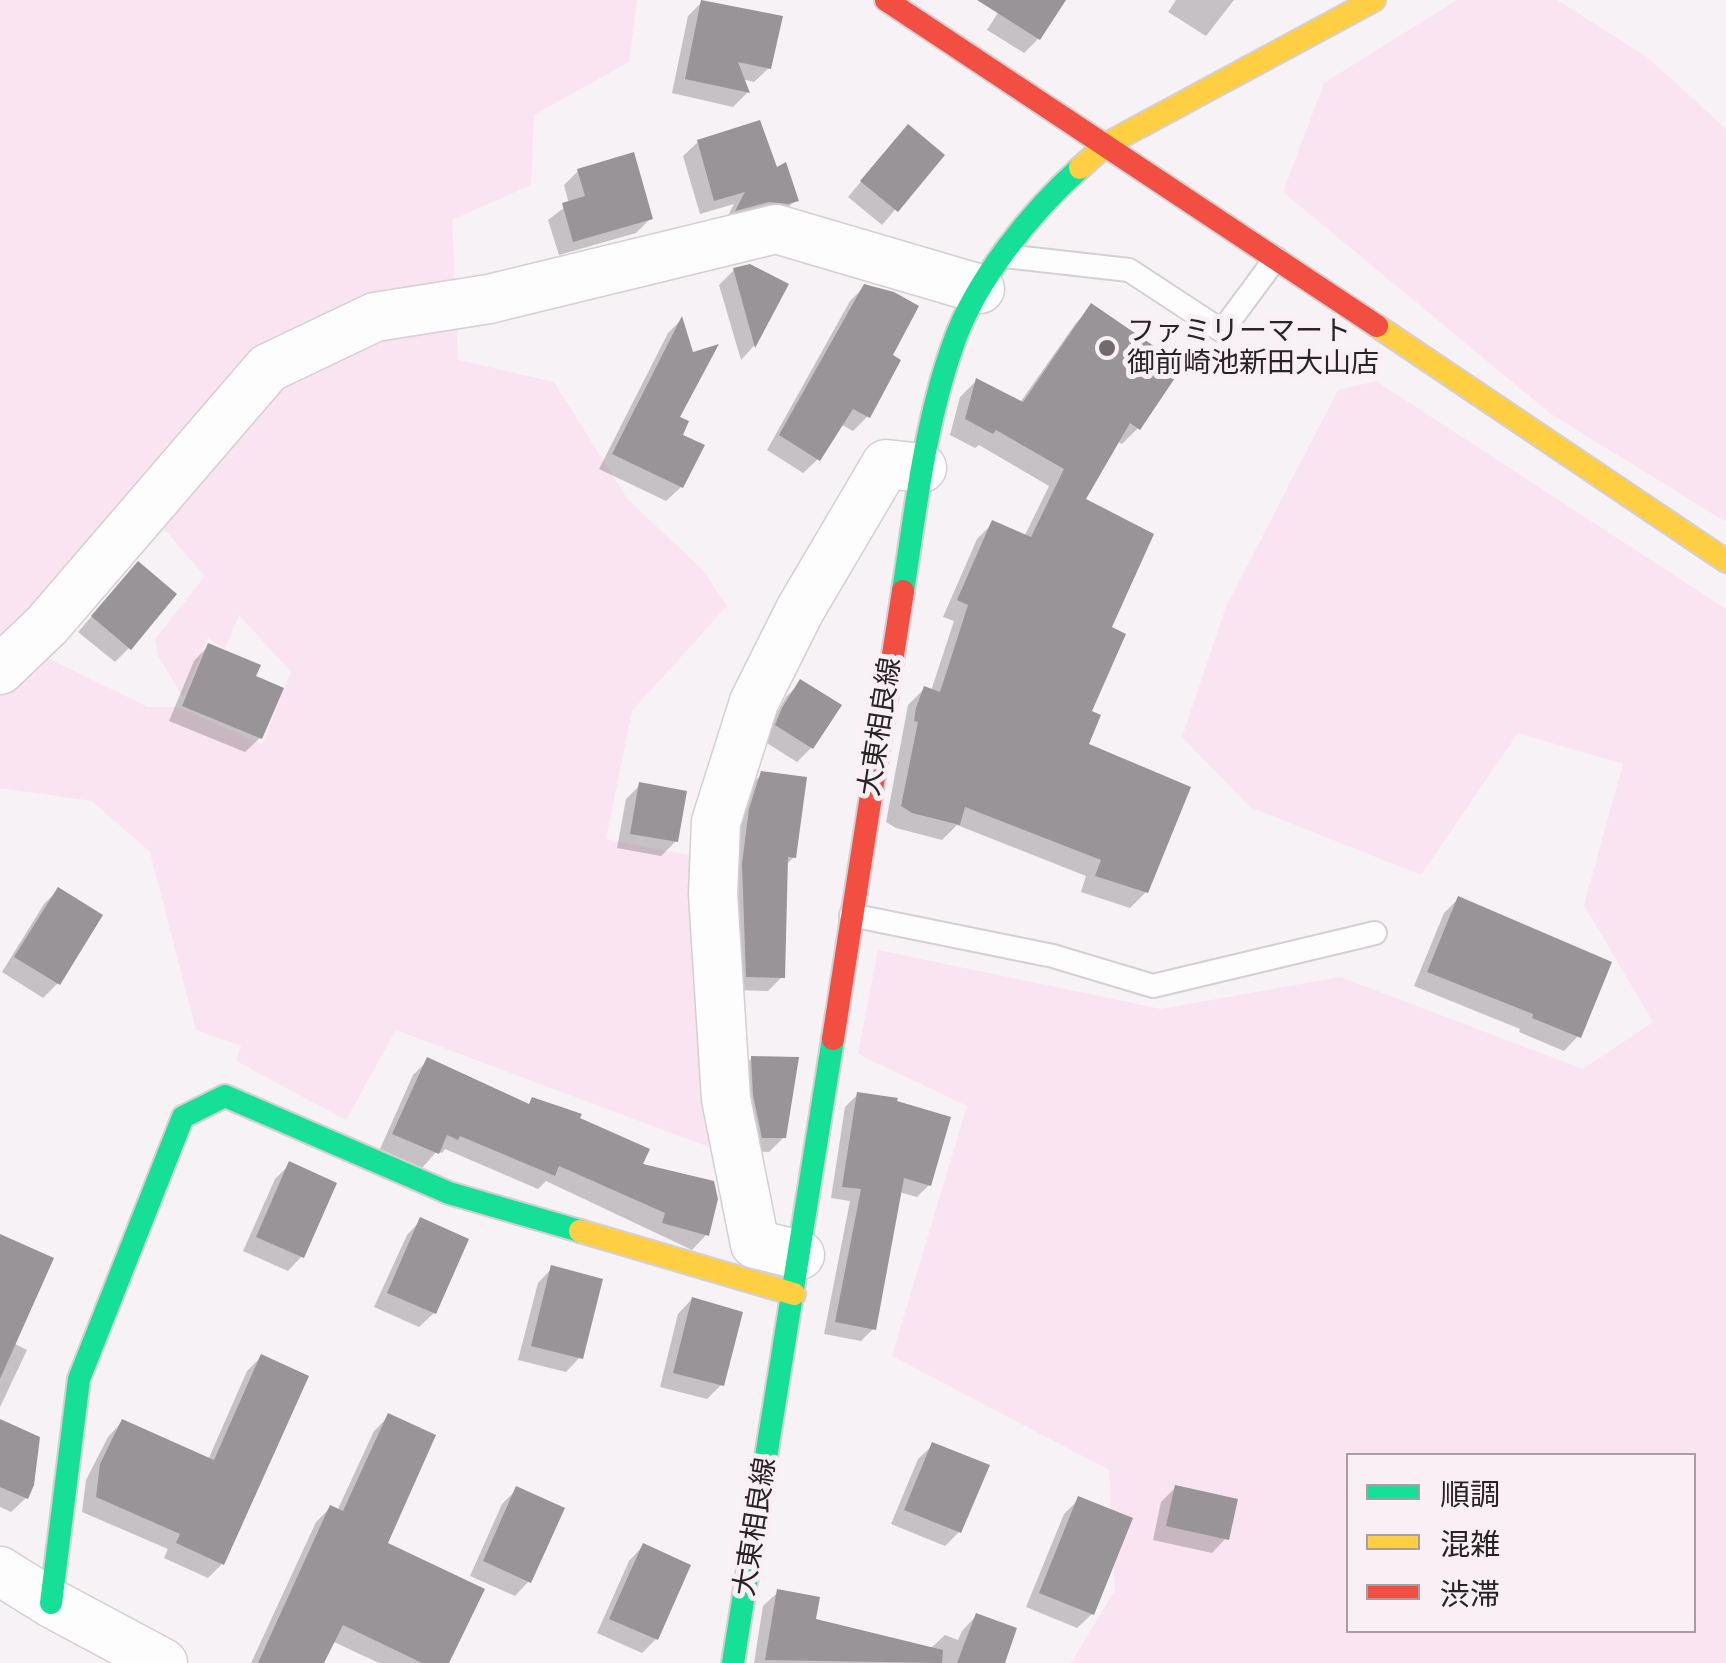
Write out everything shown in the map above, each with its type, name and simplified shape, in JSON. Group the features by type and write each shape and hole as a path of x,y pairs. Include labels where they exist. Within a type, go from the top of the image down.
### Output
{"street":[{"path":"886,0 1726,561"},
{"name":"大東相良線","path":"733,1663 922,468 955,339 992,273 1053,194 1107,144 1374,0"},
{"path":"0,670 47,624 268,368 374,318 489,298 776,229 992,273"},
{"path":"797,1275 756,1244 730,1117 713,894 716,822 754,702 800,610 886,464 922,468"},
{"path":"51,1603 79,1379 183,1117 226,1096 449,1193 797,1275"},
{"path":"0,1570 51,1603 163,1663"}],"lane":[{"path":"992,273 1129,270 1222,331 1276,258"},
{"path":"852,915 1053,956 1153,986 1374,933"}],"shaded area":[{"path":"0,0 637,0 629,62 534,115 531,185 452,220 458,360 554,382 628,500 703,570 727,606 632,711 606,839 699,857 725,1153 396,1030 346,1120 236,1061 241,1046 196,1030 150,852 92,801 0,788 0,684 35,652 148,707 178,707 262,744 291,672 239,615 225,649 208,638 183,697 158,656 155,639 205,576 155,519 0,669"},
{"path":"1457,0 1557,0 1647,57 1726,129 1726,522 1551,414 1283,192 1324,83"},
{"path":"1376,381 1726,609 1726,1663 1071,1663 1115,1590 1109,1470 892,1356 967,1106 858,1054 878,950 1161,1009 1340,977 1583,1069 1653,1022 1584,905 1623,764 1518,733 1421,875 1250,807 1182,737 1226,607 1338,390"}],"building":[{"path":"701,0 783,16 771,69 738,62 750,93 685,79"},
{"path":"977,0 1066,0 1040,40"},
{"path":"760,120 777,167 786,162 799,201 769,202 735,211 745,192 714,201 697,140"},
{"path":"908,124 945,155 898,212 860,181"},
{"path":"634,152 653,219 573,242 562,203 585,196 577,169"},
{"path":"750,264 789,284 755,348 733,268"},
{"path":"864,284 894,292 919,306 893,355 901,360 870,418 853,409 820,461 779,435"},
{"path":"1091,303 1183,366 1140,430 1130,423 1086,499 1154,534 1112,627 1126,634 1092,711 1101,715 1089,744 1191,787 1148,893 1095,876 1101,860 965,807 960,825 912,813 901,806 918,722 914,721 916,708 924,686 940,692 968,605 957,600 992,520 1031,537 1064,469 996,430 993,434 965,419 976,378 1023,402"},
{"path":"682,316 693,352 719,344 680,417 689,421 683,435 705,445 683,488 612,454"},
{"path":"138,561 177,594 131,650 91,616"},
{"path":"208,643 261,665 256,676 284,688 262,739 182,706"},
{"path":"800,679 842,705 813,749 775,725"},
{"path":"761,771 807,777 796,858 788,857 785,978 746,977 742,864 749,809"},
{"path":"639,782 687,791 678,842 630,834"},
{"path":"58,887 103,915 60,985 14,957"},
{"path":"1458,896 1612,962 1581,1038 1532,1018 1533,1014 1427,972"},
{"path":"751,1056 799,1057 786,1138 762,1138 753,1095"},
{"path":"427,1057 529,1104 532,1097 582,1114 580,1118 650,1149 643,1164 714,1181 718,1199 709,1236 662,1223 665,1213 559,1166 555,1176 460,1136 458,1140 447,1135 439,1154 392,1134"},
{"path":"857,1092 898,1098 897,1101 951,1117 931,1186 904,1178 876,1330 835,1322 861,1189 842,1187"},
{"path":"289,1161 337,1183 304,1258 256,1237"},
{"path":"420,1217 469,1239 436,1314 387,1293"},
{"path":"0,1234 54,1258 0,1379"},
{"path":"551,1265 603,1279 583,1359 531,1346"},
{"path":"692,1297 743,1312 724,1386 673,1373"},
{"path":"261,1354 309,1376 224,1565 176,1543 180,1534 96,1497 100,1464 122,1419 214,1460"},
{"path":"388,1413 436,1435 388,1543 485,1589 449,1663 422,1663 343,1625 324,1663 258,1663 330,1505 343,1511"},
{"path":"0,1419 40,1437 34,1485 28,1499 0,1487"},
{"path":"932,1442 990,1465 961,1533 904,1510"},
{"path":"1175,1485 1238,1499 1229,1540 1166,1526"},
{"path":"516,1486 565,1508 531,1583 483,1561"},
{"path":"1078,1496 1133,1518 1094,1615 1039,1593"},
{"path":"643,1543 691,1565 658,1640 609,1619"},
{"path":"777,1589 820,1597 816,1619 943,1650 942,1663 765,1660"},
{"path":"976,1613 1017,1628 1005,1663 957,1663"}],"traffic: fast":[{"path":"903,591 929,434 954,342 976,295 1007,248 1080,168"},
{"path":"733,1663 833,1039"},
{"path":"51,1603 79,1379 183,1117 225,1096 449,1193 580,1231"}],"traffic: slow":[{"path":"1080,168 1107,144 1374,0"},
{"path":"1377,326 1726,561"},
{"path":"580,1231 794,1294"}],"traffic: jam":[{"path":"886,0 1377,326"},
{"path":"833,1039 903,591"}],"place":[{"name":"ファミリーマート 御前崎池新田大山店","path":"1107,348"}]}
